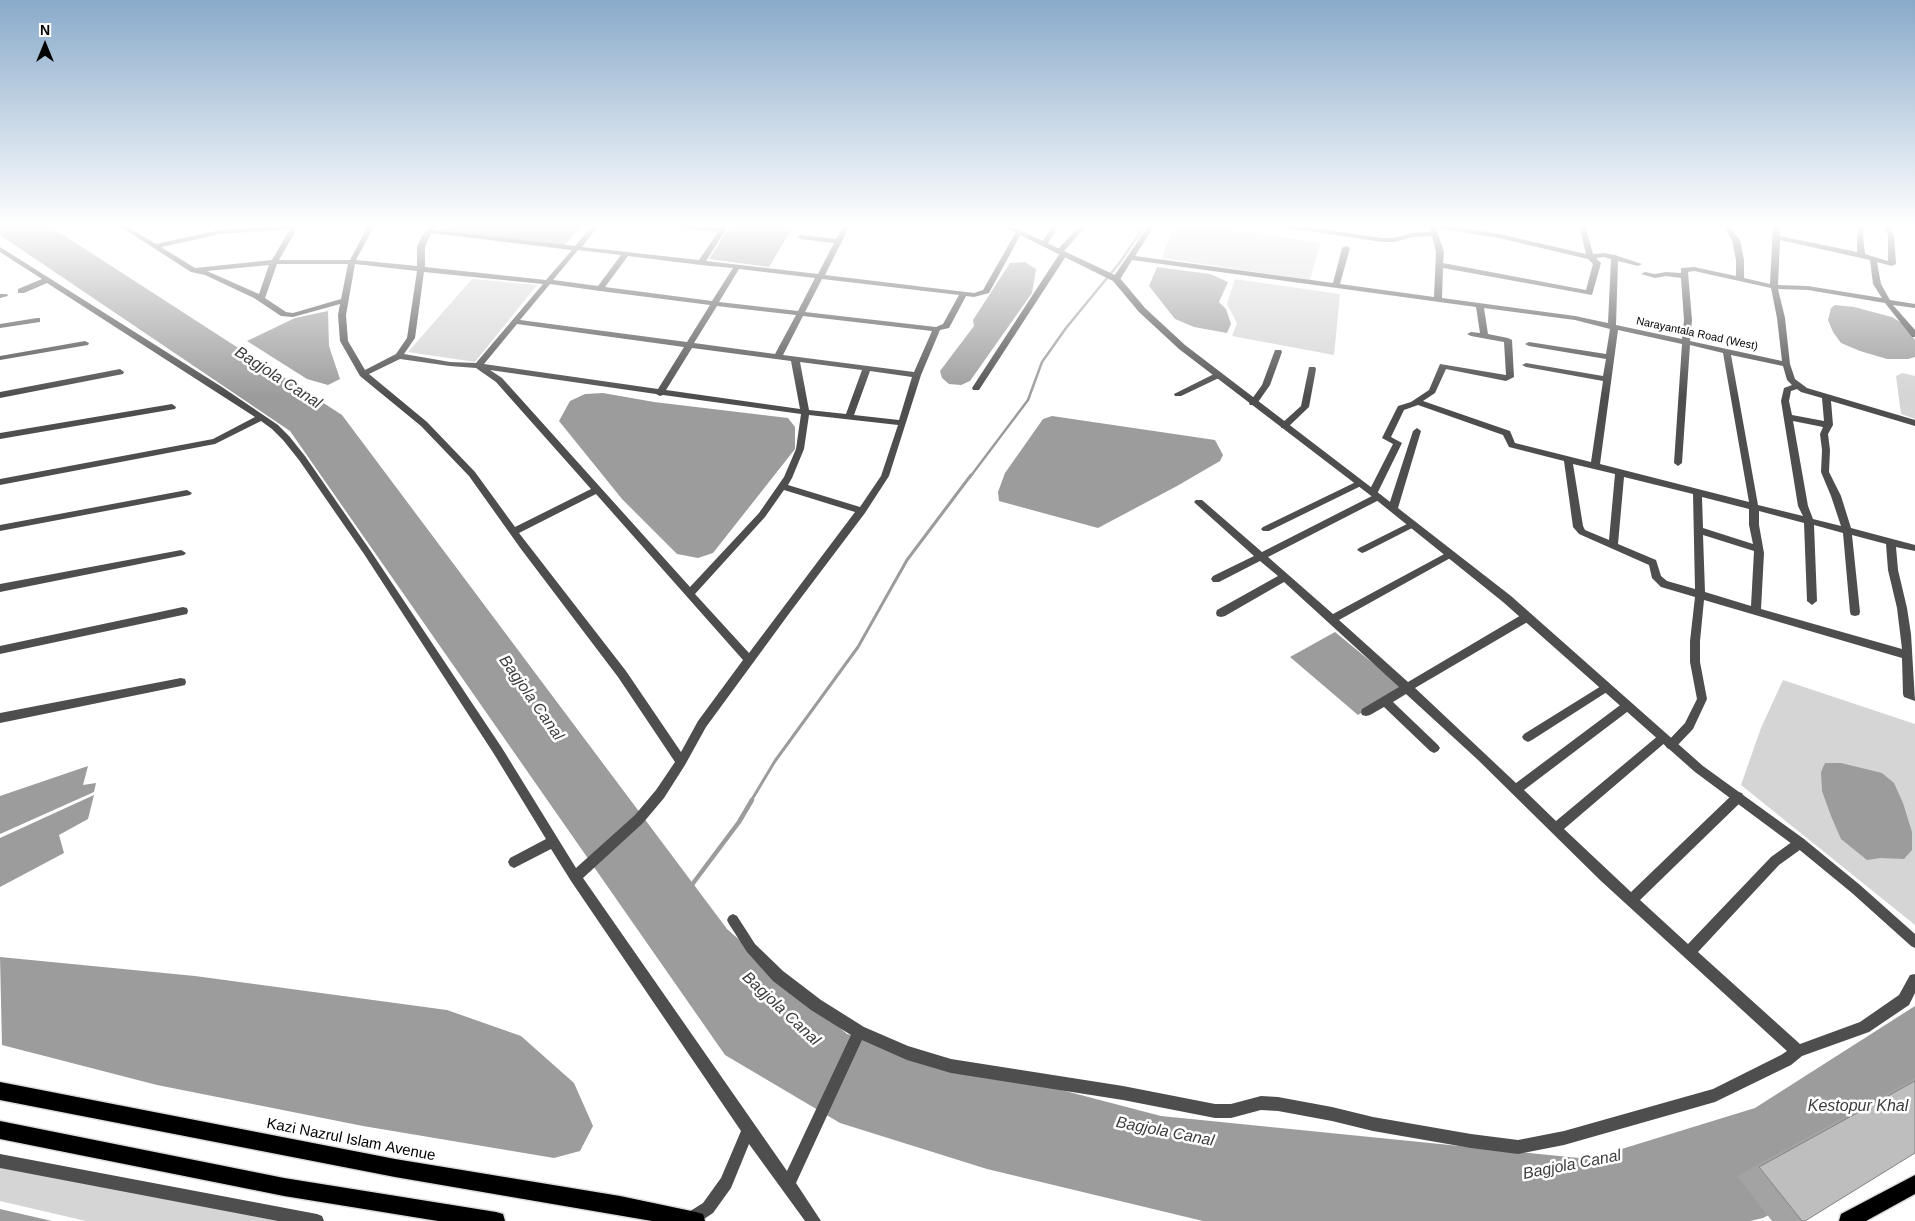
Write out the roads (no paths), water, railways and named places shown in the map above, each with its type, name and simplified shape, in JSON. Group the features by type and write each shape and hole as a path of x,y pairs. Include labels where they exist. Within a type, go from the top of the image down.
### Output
{"main road":[{"name":"Kazi Nazrul Islam Avenue","path":"0,1092 396,1168 620,1205 693,1220"},
{"path":"0,1130 284,1187 496,1221"},
{"path":"1848,1221 1915,1184"}],"street":[{"path":"21,291 42,282"},
{"path":"50,282 275,427 302,458 498,751 554,841 579,873 748,1130 814,1221"},
{"path":"226,282 260,298 289,315 344,301"},
{"path":"260,298 266,282"},
{"path":"348,282 342,316 344,341 363,374 424,424 472,474 513,532 622,674 681,762"},
{"path":"363,374 399,356 411,338 419,282"},
{"path":"478,366 548,282 714,304 937,329 946,326 964,293"},
{"path":"600,289 605,282"},
{"path":"660,393 728,282"},
{"path":"778,356 818,282"},
{"path":"871,282 974,295 986,291 991,282"},
{"path":"976,388 1043,282"},
{"path":"1118,282 1149,316 1182,347 1451,554 1527,617 1699,769 1800,843 1856,889 1915,942"},
{"name":"Narayantala Road (West)","path":"1306,282 1575,318 1786,364"},
{"path":"1336,286 1337,282"},
{"path":"1438,299 1439,282"},
{"path":"1530,282 1589,293 1592,282"},
{"path":"1596,465 1610,357 1615,282"},
{"path":"1678,463 1688,305 1685,282"},
{"path":"1750,282 1774,287 1808,288 1915,306"},
{"path":"1774,282 1781,318 1786,364 1791,380 1797,386 1826,397 1914,423 1915,434"},
{"path":"1877,282 1887,302 1915,335"},
{"path":"1480,305 1484,336"},
{"path":"0,326 36,320"},
{"path":"516,322 917,375"},
{"path":"579,873 639,819 660,794 681,762 702,724 748,660 862,511 885,476 917,375 937,329"},
{"path":"1216,579 1375,495 1398,442 1386,438 1401,408 1416,402 1432,391 1442,366 1509,378 1508,340 1471,334"},
{"path":"0,358 85,343"},
{"path":"1529,344 1610,357"},
{"path":"1254,403 1266,385 1278,352"},
{"path":"1727,352 1754,506 1754,525 1758,549 1756,612"},
{"path":"399,356 660,393 901,423"},
{"path":"690,593 762,515 788,478 800,449 805,412 795,359"},
{"path":"1526,365 1607,379"},
{"path":"478,366 499,380 748,660"},
{"path":"1284,426 1305,407 1312,368"},
{"path":"849,417 867,369"},
{"path":"0,395 120,372"},
{"path":"1178,394 1218,376"},
{"path":"1797,386 1787,390 1785,394 1803,506 1809,520 1812,601"},
{"path":"1826,397 1829,425 1824,434 1826,450 1825,472 1836,496 1847,530 1855,612"},
{"path":"1416,402 1507,432 1512,445 1915,548"},
{"path":"0,436 172,407"},
{"path":"1788,417 1829,425"},
{"path":"0,482 214,441 262,418"},
{"path":"1392,508 1417,431"},
{"path":"1568,458 1579,530 1653,563 1659,582 1907,655"},
{"path":"1613,546 1620,472"},
{"path":"1266,529 1360,483"},
{"path":"782,486 862,511"},
{"path":"513,532 597,490"},
{"path":"0,528 187,493"},
{"path":"1556,828 1667,741 1690,726 1702,699 1695,662 1695,641 1700,595 1697,493"},
{"path":"1199,502 1332,619 1631,900 1798,1051"},
{"path":"1362,550 1413,524"},
{"path":"1698,530 1758,549"},
{"path":"1891,542 1893,570 1906,634 1908,694 1915,697"},
{"path":"0,588 181,553"},
{"path":"1332,619 1451,554"},
{"path":"1221,613 1284,577"},
{"path":"0,650 183,611"},
{"path":"1366,712 1527,617"},
{"path":"0,718 181,682"},
{"path":"1528,737 1606,687"},
{"path":"1385,701 1434,748"},
{"path":"1516,790 1627,706"},
{"path":"1631,900 1738,797"},
{"path":"514,862 554,841"},
{"path":"1689,952 1775,861 1800,843"},
{"path":"733,920 750,948 778,976 816,1005 860,1032 907,1053 950,1066 1122,1093 1215,1111 1231,1111 1260,1103 1278,1104 1373,1124 1518,1147 1564,1138 1715,1094 1786,1060 1798,1051 1864,1026 1904,1000 1915,980"},
{"path":"788,1184 860,1032"},
{"path":"693,1220 708,1208 726,1183 748,1130"},
{"path":"0,1161 317,1221"}],"water":[{"name":"Kestopur Khal","path":"70,282 136,282 342,415 727,929 847,1034 1161,1116 1589,1159 1755,1108 1915,1006 1915,1139 1763,1218 1750,1221 1203,1221 987,1169 840,1123 725,1055 290,431"},
{"path":"998,282 1034,282 1032,293 970,381 961,385 949,384 942,378 940,371 974,326 973,320"},
{"path":"1151,282 1228,282 1219,302 1226,309 1231,324 1227,333 1194,327 1175,319 1149,286"},
{"path":"1835,305 1854,307 1892,317 1905,325 1915,340 1915,357 1887,359 1841,343 1833,332 1828,320 1831,308"},
{"path":"328,311 329,346 340,379 328,385 307,379 247,341 295,318"},
{"path":"603,393 654,402 788,418 795,427 795,449 713,553 698,558 677,554 622,499 559,421 570,401 585,394"},
{"path":"1052,416 1215,440 1223,455 1220,461 1098,528 999,501 998,492 1005,473 1043,419"},
{"path":"1335,632 1403,688 1358,715 1290,657"},
{"path":"1825,763 1841,763 1882,773 1894,783 1903,803 1912,832 1912,850 1904,859 1880,858 1867,860 1841,839 1822,791 1821,772"},
{"path":"88,766 83,785 96,783 94,792 0,834 0,796"},
{"path":"94,795 88,819 59,835 64,853 0,887 0,838"},
{"path":"0,957 195,976 447,1010 521,1036 574,1083 593,1126 580,1151 554,1158 363,1126 157,1085 2,1045"},
{"path":"0,1209 52,1221 0,1221"}],"waterway":[{"path":"970,477 1028,400 1042,362 1066,328 1104,282"},
{"path":"751,801 775,761 858,647 907,560 971,475"},
{"path":"691,886 739,822 752,800"}],"water label":[{"name":"Bagjola Canal","path":"278,378"},
{"name":"Bagjola Canal","path":"531,698"},
{"name":"Bagjola Canal","path":"781,1009"},
{"name":"Bagjola Canal","path":"1165,1132"},
{"name":"Bagjola Canal","path":"1572,1165"}]}
